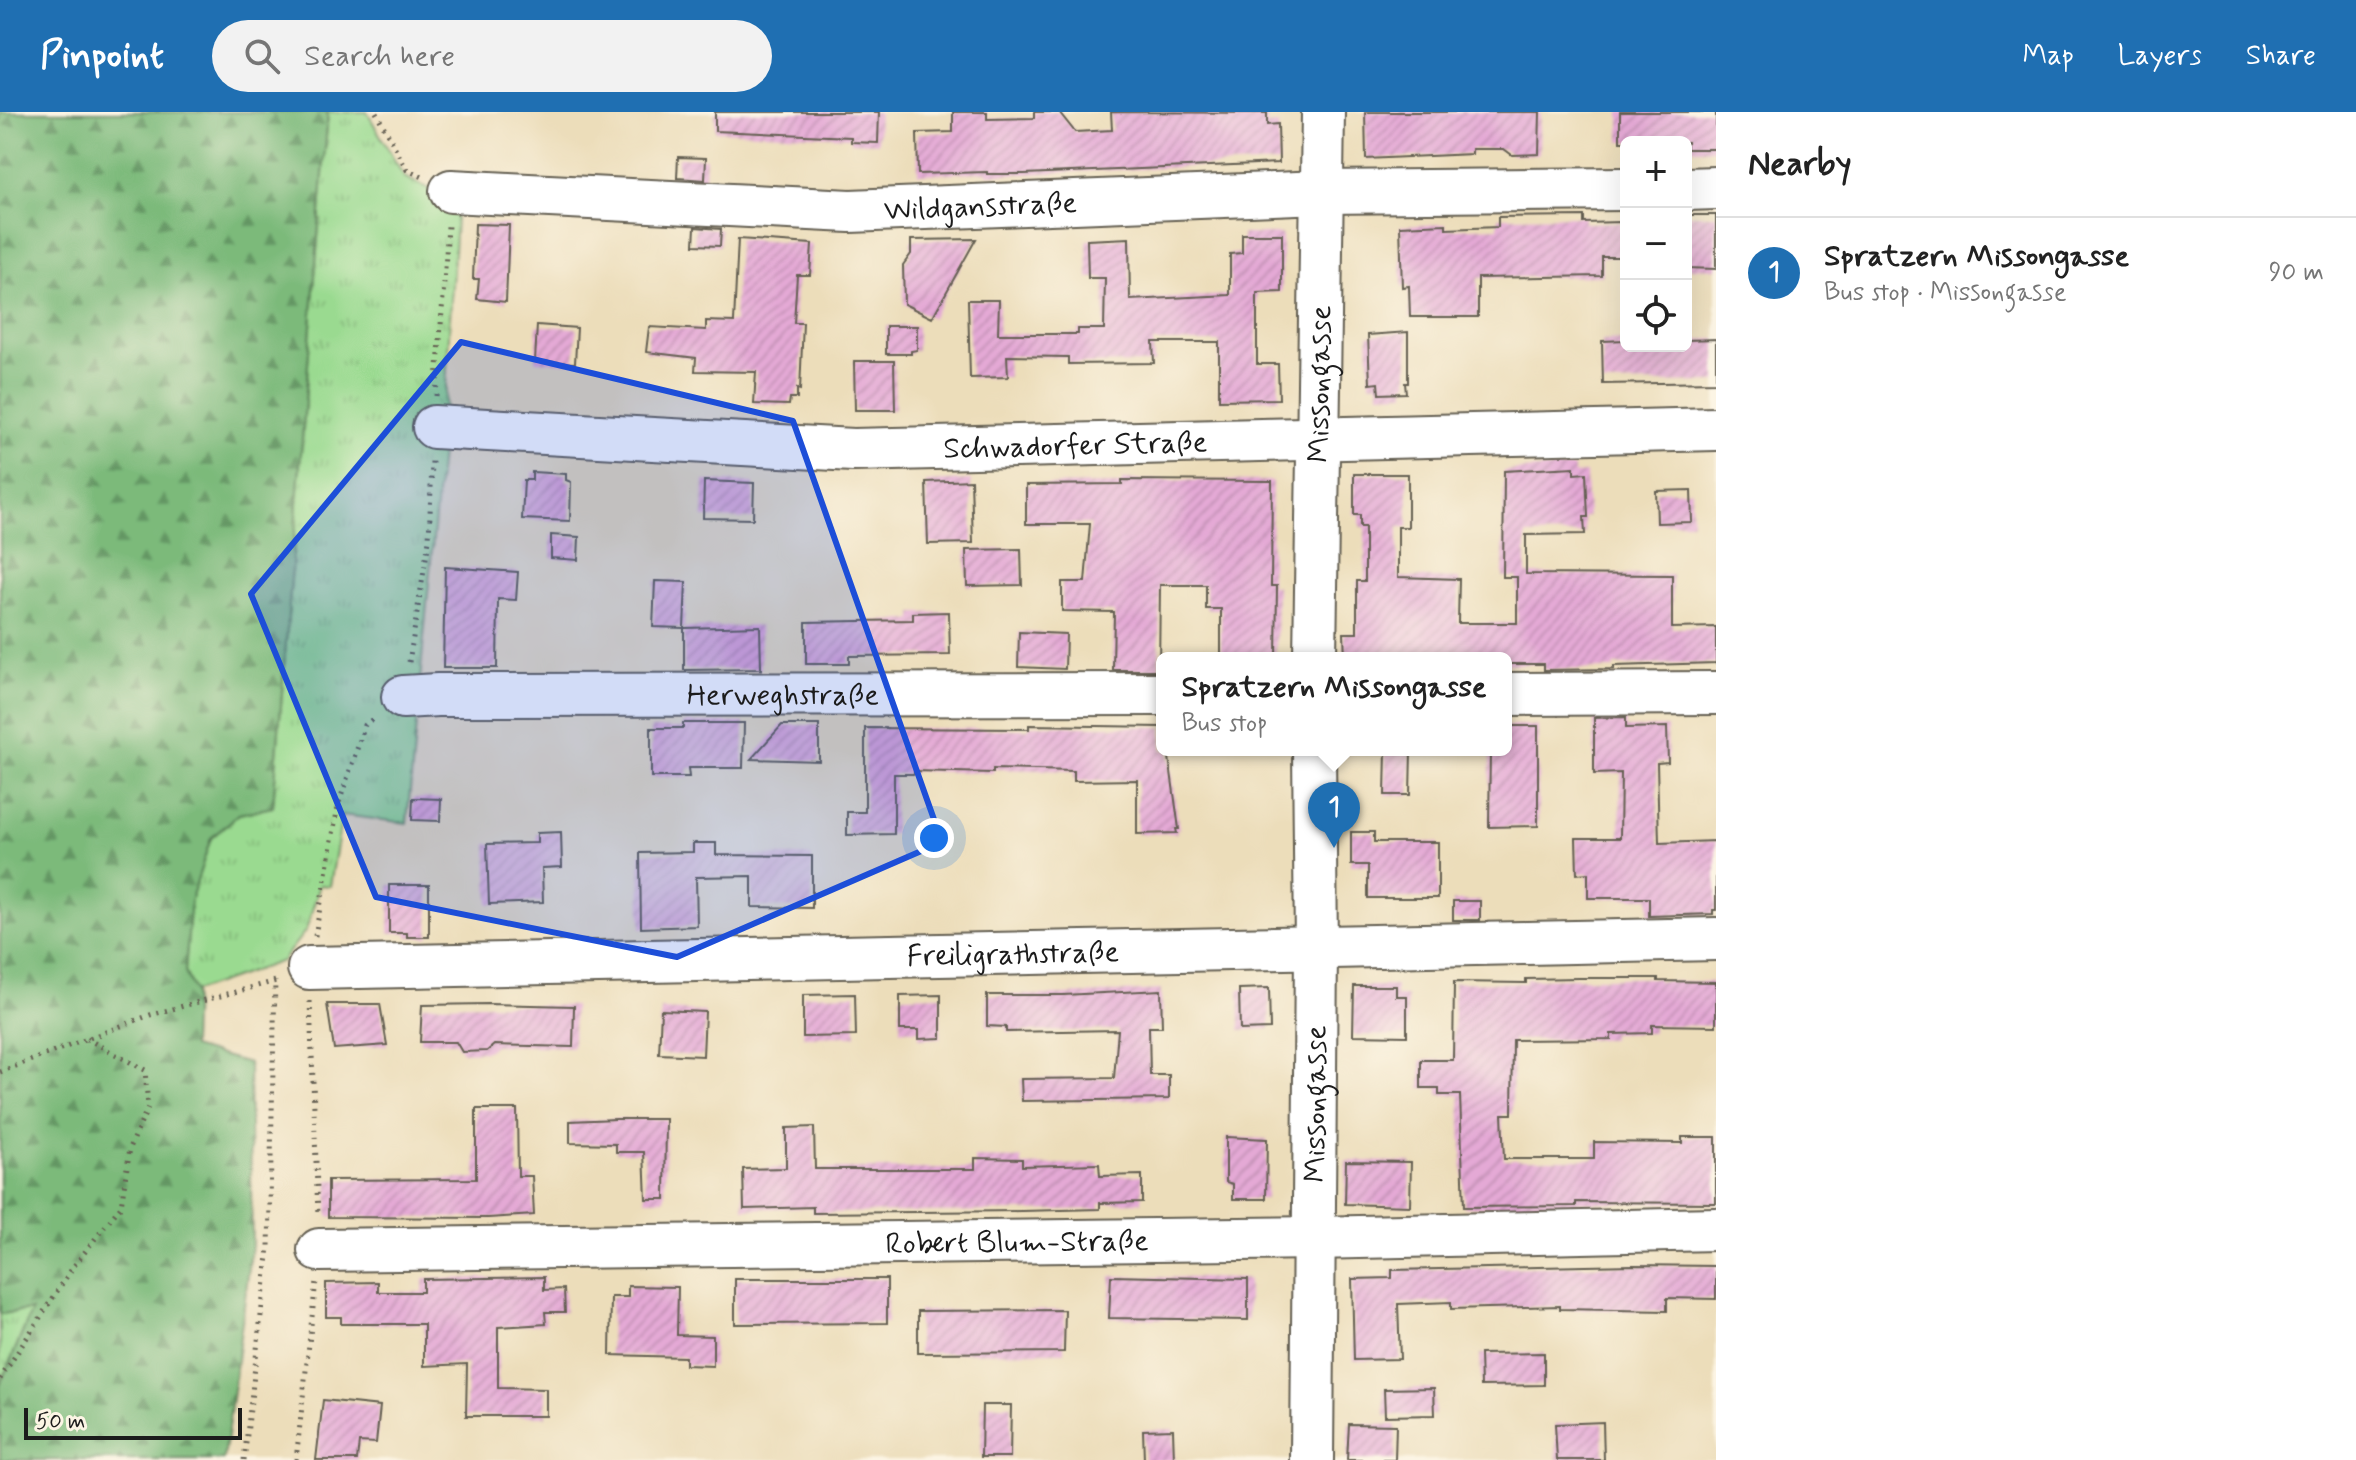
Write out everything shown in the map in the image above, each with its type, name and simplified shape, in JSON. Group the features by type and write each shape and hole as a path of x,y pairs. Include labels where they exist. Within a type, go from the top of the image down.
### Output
{"street":[{"name":"Missongasse","path":"1315,652 1323,112"},
{"path":"1692,189 1716,188"},
{"name":"Wildgansstraße","path":"451,191 850,211 1321,192 1620,189"},
{"name":"Schwadorfer Straße","path":"434,427 853,450 1716,429"},
{"path":"1512,694 1716,693"},
{"name":"Herweghstraße","path":"403,697 1156,694"},
{"name":"Missongasse","path":"1312,1460 1316,947 1314,756"},
{"name":"Freiligrathstraße","path":"292,974 1716,939"},
{"name":"Robert Blum-Straße","path":"319,1250 1315,1238 1716,1229"}],"path":[{"path":"244,1460 269,1247 292,974 338,806 365,725 403,697 429,540 451,191 407,170 376,112"},
{"path":"0,1072 150,1015 292,974"},
{"path":"0,1379 73,1267 121,1206 130,1148 148,1107 145,1070 87,1039"}],"highlighted area":[{"path":"461,342 793,421 942,842 677,957 376,897 251,594"}],"green space":[{"path":"0,112 328,112 273,807 239,814 211,838 191,899 185,972 194,992 192,1047 249,1063 252,1245 224,1460 0,1460 0,1385 32,1310 0,1314"},
{"path":"328,112 367,112 404,177 457,202 444,419 407,823 342,815 330,886 320,885 306,930 282,961 194,992 185,972 190,899 211,838 239,814 273,807"},
{"path":"33,1310 0,1385 0,1314"}],"building":[{"path":"715,112 879,112 878,143 851,142 851,137 715,131"},
{"path":"953,112 987,112 987,119 1034,118 1034,112 1059,112 1075,132 1112,130 1111,112 1267,113 1267,125 1278,124 1279,163 1024,174 918,174 917,133 953,132"},
{"path":"1365,112 1540,112 1539,154 1512,155 1504,149 1472,149 1472,154 1366,159"},
{"path":"1620,112 1716,112 1716,149 1692,149 1692,136 1620,136"},
{"path":"678,157 706,158 705,180 677,178"},
{"path":"1692,215 1716,215 1716,269 1692,268"},
{"path":"1584,216 1584,223 1620,222 1620,257 1602,257 1602,276 1478,278 1478,317 1410,317 1409,286 1402,287 1400,226 1446,224 1446,229 1498,227 1498,217"},
{"path":"475,224 509,225 506,302 477,299 479,279 473,279"},
{"path":"695,227 721,229 720,246 694,245"},
{"path":"1242,234 1282,234 1282,292 1257,293 1257,364 1278,364 1279,399 1219,400 1219,342 1153,342 1154,363 1068,364 1068,357 1007,356 1008,377 970,378 968,300 999,300 998,334 1078,334 1078,329 1104,329 1105,278 1088,278 1087,240 1129,238 1130,300 1230,295 1230,254 1242,253"},
{"path":"738,239 812,244 810,275 797,275 794,323 803,323 800,390 797,389 797,398 790,398 789,405 754,404 756,372 695,371 696,358 646,352 649,327 706,330 706,321 734,322"},
{"path":"976,239 932,318 904,304 903,265 911,254 911,240"},
{"path":"537,325 577,328 575,363 535,361"},
{"path":"886,326 917,326 917,350 911,351 911,354 886,354"},
{"path":"1408,332 1406,393 1379,394 1378,383 1370,384 1368,335"},
{"path":"1716,339 1716,382 1603,384 1602,341 1620,340 1620,352 1692,352 1692,340"},
{"path":"854,361 894,361 895,410 855,410"},
{"path":"1574,467 1574,474 1586,473 1588,517 1584,517 1585,534 1526,535 1526,574 1672,575 1672,628 1716,627 1716,663 1544,670 1544,664 1512,664 1512,652 1345,652 1344,633 1357,633 1357,581 1365,581 1365,527 1360,527 1360,515 1354,515 1354,474 1408,474 1408,527 1398,527 1398,577 1459,579 1458,623 1517,623 1517,577 1503,577 1504,471"},
{"path":"532,472 566,474 566,480 571,482 570,521 522,519 524,480 532,480"},
{"path":"971,480 973,543 928,544 926,482"},
{"path":"1122,480 1272,481 1271,586 1277,586 1276,652 1221,652 1221,609 1206,609 1206,585 1160,585 1156,670 1113,670 1114,612 1062,611 1062,582 1085,582 1090,524 1026,524 1026,485 1122,484"},
{"path":"704,481 754,483 753,519 703,518"},
{"path":"1691,490 1692,522 1657,523 1656,491"},
{"path":"551,535 579,537 578,560 551,558"},
{"path":"1021,549 1022,585 967,586 966,550"},
{"path":"445,567 518,572 516,600 498,599 497,668 443,668"},
{"path":"655,581 686,582 684,628 653,627"},
{"path":"949,612 950,655 849,656 849,664 806,664 806,622 913,620 913,613"},
{"path":"760,626 761,669 684,670 684,628"},
{"path":"1019,632 1066,634 1065,669 1018,667"},
{"path":"1626,717 1626,728 1667,727 1668,762 1657,763 1659,843 1716,841 1716,910 1713,914 1649,916 1649,898 1588,898 1588,873 1577,874 1576,838 1620,838 1621,773 1594,774 1594,718"},
{"path":"683,723 744,723 743,768 688,768 689,777 651,777 651,728 683,728"},
{"path":"782,725 819,725 819,761 751,759"},
{"path":"1029,725 1156,727 1156,756 1169,756 1179,829 1176,829 1177,833 1137,834 1137,780 1074,781 1074,771 993,769 993,773 914,771 914,774 894,774 894,834 847,835 847,812 865,812 865,728 1029,729"},
{"path":"1512,726 1538,726 1538,826 1489,827 1490,756 1512,756"},
{"path":"1386,756 1411,756 1410,795 1385,795"},
{"path":"413,798 441,799 440,821 412,820"},
{"path":"561,832 562,867 542,868 543,902 489,904 487,844 537,843 537,833"},
{"path":"1351,832 1374,832 1374,842 1438,842 1438,898 1368,898 1368,865 1351,865"},
{"path":"693,843 716,843 716,855 812,856 812,908 752,907 752,876 696,877 697,926 641,928 640,853 693,852"},
{"path":"389,885 429,885 429,937 389,933"},
{"path":"1453,901 1480,901 1480,920 1453,920"},
{"path":"1658,978 1658,981 1716,982 1716,1026 1652,1025 1652,1033 1611,1034 1611,1039 1513,1040 1512,1114 1502,1114 1504,1159 1594,1159 1594,1142 1682,1143 1682,1137 1716,1137 1716,1203 1576,1202 1576,1206 1464,1207 1460,1095 1439,1095 1439,1088 1421,1088 1421,1060 1453,1060 1454,982 1526,983 1526,979"},
{"path":"1354,986 1396,986 1396,996 1407,996 1407,1036 1353,1035"},
{"path":"1269,988 1270,1029 1240,1030 1239,989"},
{"path":"1161,990 1162,1027 1149,1027 1150,1075 1169,1075 1169,1099 1022,1101 1021,1079 1114,1078 1118,1030 1006,1032 1006,1027 987,1026 987,995"},
{"path":"855,994 856,1036 803,1037 803,995"},
{"path":"941,995 941,1038 919,1039 919,1030 900,1030 900,996"},
{"path":"327,1004 380,1004 387,1045 334,1049"},
{"path":"422,1005 574,1006 573,1047 494,1045 487,1051 462,1052 456,1042 420,1042"},
{"path":"661,1010 705,1012 703,1056 659,1054"},
{"path":"476,1109 517,1109 518,1176 532,1176 534,1215 488,1218 328,1217 328,1180 476,1179"},
{"path":"666,1119 665,1199 646,1199 644,1152 616,1152 616,1144 570,1143 570,1121"},
{"path":"814,1127 815,1169 975,1169 975,1158 1022,1159 1022,1166 1099,1164 1100,1176 1142,1175 1142,1202 1100,1203 1100,1209 1022,1211 813,1213 813,1207 744,1209 743,1169 786,1168 786,1128"},
{"path":"1226,1137 1267,1139 1266,1199 1233,1199 1233,1184 1226,1182"},
{"path":"1346,1161 1411,1162 1410,1206 1345,1204"},
{"path":"1716,1266 1716,1299 1667,1298 1667,1311 1560,1309 1560,1306 1451,1309 1451,1302 1398,1304 1400,1359 1354,1360 1352,1279 1392,1278 1392,1270"},
{"path":"1111,1276 1248,1279 1248,1320 1109,1318"},
{"path":"544,1277 544,1290 564,1289 565,1312 545,1312 546,1324 498,1327 498,1388 546,1389 546,1416 466,1416 467,1364 424,1366 424,1324 341,1324 341,1317 326,1317 326,1283 378,1282 378,1292 423,1292 423,1279"},
{"path":"735,1279 887,1279 887,1323 735,1324"},
{"path":"628,1286 678,1287 677,1335 713,1336 713,1366 685,1365 685,1357 610,1355 611,1297 628,1297"},
{"path":"1065,1310 1064,1352 918,1353 918,1311"},
{"path":"1544,1353 1544,1385 1481,1386 1480,1354"},
{"path":"1434,1388 1435,1415 1385,1416 1384,1389"},
{"path":"323,1400 380,1406 376,1443 359,1442 357,1460 316,1460"},
{"path":"982,1405 1011,1405 1010,1457 981,1457"},
{"path":"1603,1422 1604,1460 1557,1460 1555,1424"},
{"path":"1349,1424 1396,1425 1395,1460 1347,1460"},
{"path":"1173,1429 1174,1460 1144,1460 1143,1430"}],"place":[{"name":"Spratzern Missongasse","path":"1334,848"}]}
